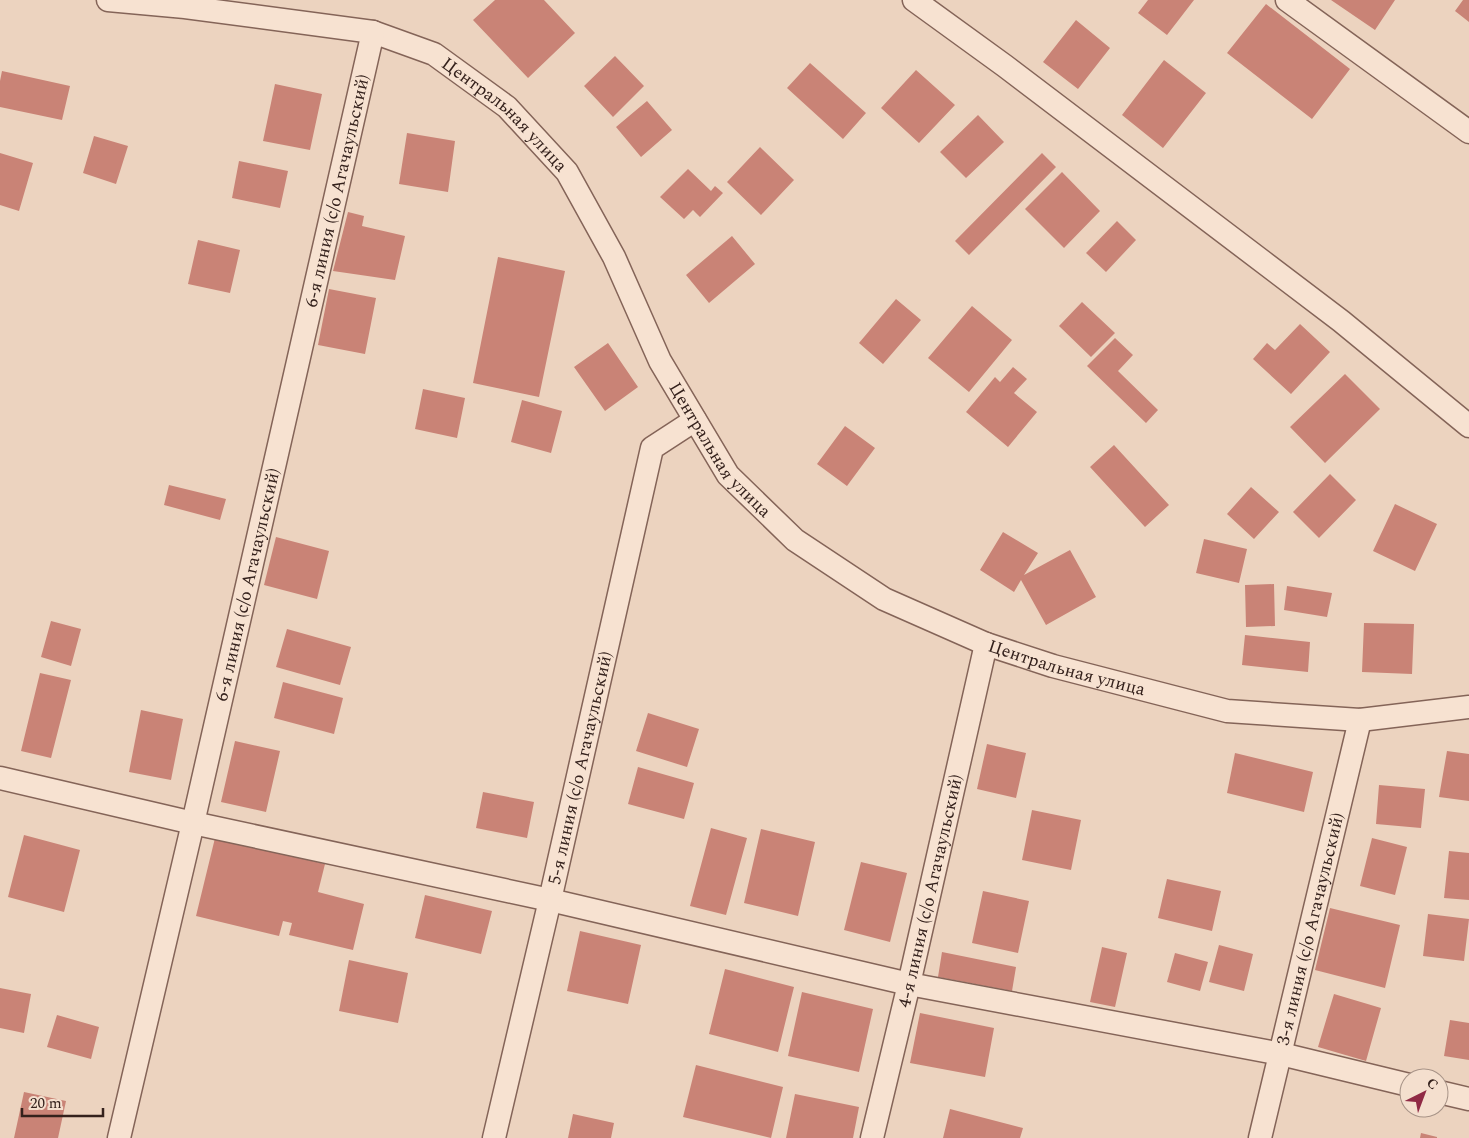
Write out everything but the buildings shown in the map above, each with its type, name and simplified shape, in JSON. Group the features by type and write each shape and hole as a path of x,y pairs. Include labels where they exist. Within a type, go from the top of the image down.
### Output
{"street":[{"name":"Центральная улица","path":"108,0 185,7 374,32 434,54 507,107 567,172 614,257 660,361 728,475 795,540 884,599 986,644 1053,666 1227,711 1360,720 1469,707"},
{"path":"914,0 1013,72 1341,320 1469,426"},
{"path":"1287,0 1469,132"},
{"name":"6-я линия (с/о Агачаульский)","path":"119,1138 374,32"},
{"name":"5-я линия (с/о Агачаульский)","path":"494,1138 652,448 695,420"},
{"name":"4-я линия (с/о Агачаульский)","path":"872,1138 910,984 986,644"},
{"name":"3-я линия (с/о Агачаульский)","path":"1260,1138 1360,720"},
{"path":"0,778 193,823 550,900 910,984 1281,1054 1399,1083"},
{"path":"1449,1094 1469,1099"}]}
